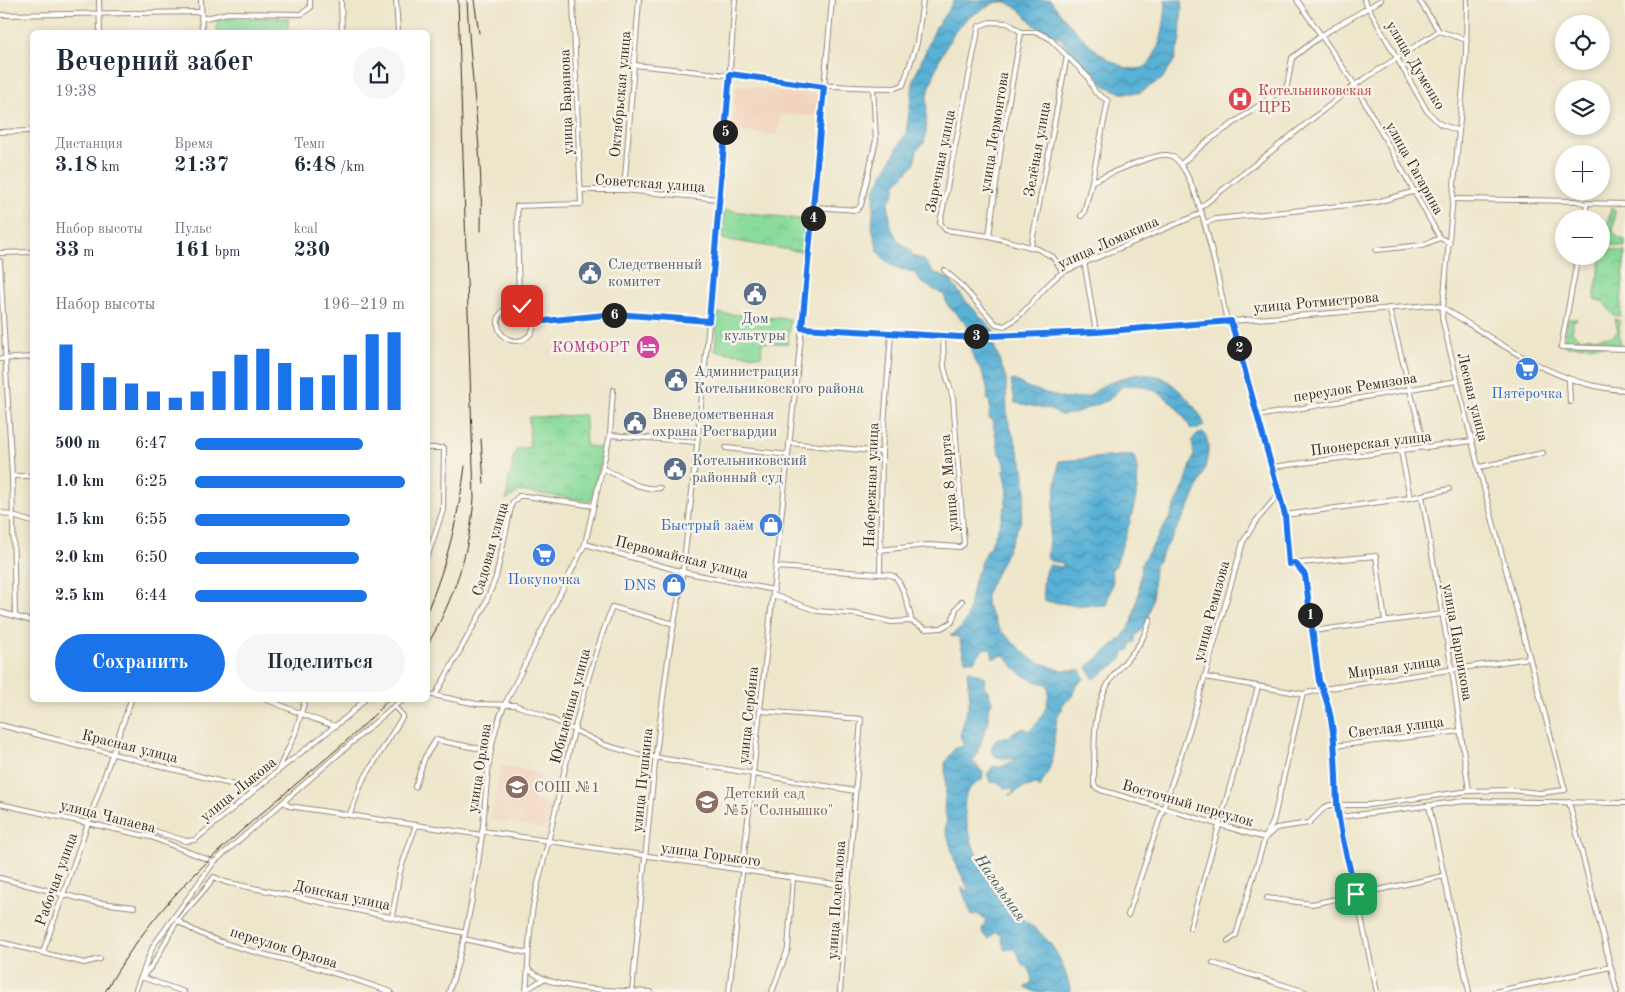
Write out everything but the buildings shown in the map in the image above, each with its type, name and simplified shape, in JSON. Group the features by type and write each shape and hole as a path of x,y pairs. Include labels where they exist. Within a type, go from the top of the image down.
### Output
{"street":[{"path":"99,0 100,30"},
{"path":"200,0 202,30"},
{"path":"201,18 228,14 301,14 310,8 310,0"},
{"path":"341,0 342,30"},
{"path":"396,0 398,30"},
{"name":"улица Баранова","path":"573,0 581,204"},
{"name":"Октябрьская улица","path":"624,190 639,0"},
{"name":"улица Пушкина","path":"632,992 655,758 683,572 697,442 709,321 735,0"},
{"name":"улица Сербина","path":"729,992 802,328 832,0"},
{"path":"634,65 730,74 824,87 895,88 903,85 917,43 923,0"},
{"name":"улица Гагарина","path":"1298,0 1354,85 1416,192 1440,238 1450,243"},
{"name":"улица Думенко","path":"1364,0 1427,111 1440,124 1459,131"},
{"path":"1181,164 1205,143 1287,86 1292,58 1322,35 1381,0"},
{"path":"1419,0 1439,31 1467,40"},
{"name":"Лесная улица","path":"1467,0 1467,40 1450,243 1442,308 1472,442 1565,790 1540,793 1511,790 1469,791"},
{"path":"0,15 201,12"},
{"name":"Заречная улица","path":"1021,32 1008,23 990,22 978,26 940,223 942,227 954,232 989,236 1031,247 1053,257 1064,272"},
{"path":"1201,207 1354,85 1439,31"},
{"path":"1021,32 1042,34 1049,38 1087,76 1095,92 1108,101 1092,181 1084,213 1081,216"},
{"name":"улица Лермонтова","path":"989,236 1021,32"},
{"name":"Зелёная улица","path":"1031,247 1067,56"},
{"path":"814,207 858,210 861,205 876,140 873,88"},
{"path":"0,132 30,131"},
{"path":"1092,181 1166,154 1174,156 1181,164 1201,207 1229,321 1285,515 1289,564 1376,556 1385,621"},
{"name":"Советская улица","path":"581,190 624,190 719,199"},
{"path":"1205,223 1216,219 1377,202 1416,192"},
{"path":"1453,199 1577,201 1625,204"},
{"path":"1586,210 1587,203"},
{"name":"Советская улица","path":"519,306 517,206 581,204"},
{"name":"улица Ломакина","path":"944,270 1001,326 1024,313 1052,280 1064,272 1084,261 1202,213"},
{"path":"1376,250 1423,245 1440,238"},
{"path":"0,254 30,252"},
{"path":"0,261 12,476 14,616"},
{"path":"1084,261 1096,332"},
{"path":"1576,265 1561,347 1625,349"},
{"name":"улица Ротмистрова","path":"802,328 943,337 1096,332 1423,305 1442,308 1528,360 1569,380 1592,387 1625,390"},
{"path":"511,306 519,306 528,310 534,322 533,330 524,339 516,341 504,336 498,326 501,314 511,306"},
{"name":"улица Ротмистрова","path":"1388,308 1411,389 1424,448"},
{"path":"534,322 615,314 709,321"},
{"name":"Набережная улица","path":"880,574 882,452 891,334"},
{"name":"улица 8 Марта","path":"879,550 928,545 960,547 964,544 953,398 944,372 943,337"},
{"path":"0,359 30,357"},
{"path":"1569,380 1570,402"},
{"name":"переулок Ремизова","path":"1257,416 1457,381"},
{"path":"594,506 610,435 613,390"},
{"path":"610,435 697,442"},
{"name":"Пионерская улица","path":"1272,467 1472,442"},
{"path":"789,443 882,452"},
{"path":"430,448 444,448 443,510 430,549"},
{"path":"726,448 788,455"},
{"path":"1401,451 1410,498"},
{"path":"1480,467 1543,453"},
{"path":"602,469 622,476 637,486 660,488"},
{"path":"12,476 30,476"},
{"path":"1285,515 1410,498 1448,489"},
{"name":"улица Ремизова","path":"1128,915 1205,677 1243,542 1256,521 1279,494"},
{"name":"Садовая улица","path":"436,694 484,607 496,577 512,503 519,496 525,496 594,506"},
{"name":"улица Паршикова","path":"1422,496 1452,670 1469,791"},
{"name":"улица Орлова","path":"449,992 464,939 475,888 491,751 497,721 585,544 594,506"},
{"path":"0,512 30,521"},
{"path":"430,535 434,537"},
{"name":"Первомайская улица","path":"585,544 683,572 773,592 816,611 856,614 891,622 911,621 926,629 947,626 954,620 956,609 962,601"},
{"path":"1295,563 1305,575 1319,681 1326,696 1334,746 1337,804 1377,992"},
{"path":"776,567 892,575 897,579 906,599 911,621"},
{"name":"Юбилейная улица","path":"526,991 527,953 534,902 573,730 593,657 612,607 674,624"},
{"path":"0,612 30,620"},
{"path":"1312,630 1442,614"},
{"name":"Восточный переулок","path":"1150,619 1139,645 1108,684 1098,707 1094,783 1096,787 1265,838 1276,828 1309,823 1325,807 1337,804"},
{"name":"Мирная улица","path":"1205,677 1303,694 1323,689 1529,658"},
{"path":"1190,928 1258,686"},
{"path":"430,694 477,704 504,704 543,715 605,745 655,758 855,791"},
{"path":"1228,941 1236,935 1265,838 1277,809 1303,694"},
{"name":"Рабочая улица","path":"43,952 61,894 130,702"},
{"path":"273,702 336,726"},
{"path":"278,770 295,734 304,702"},
{"name":"улица Лыкова","path":"114,828 117,823 126,822 186,840 195,840 278,770 336,726 362,702"},
{"path":"136,992 153,946 214,862 401,702"},
{"path":"350,814 362,782 403,716 394,706"},
{"name":"улица Полегалова","path":"760,711 861,719 840,992"},
{"name":"Красная улица","path":"0,725 255,790"},
{"name":"Светлая улица","path":"1334,746 1461,731"},
{"path":"415,787 425,757 436,740 491,751"},
{"path":"1337,804 1368,805 1469,791"},
{"path":"1340,817 1498,800 1625,803"},
{"name":"улица Горького","path":"284,802 289,806 416,825 742,869 848,886"},
{"path":"1569,802 1617,992"},
{"name":"улица Чапаева","path":"0,804 114,828 165,842 214,862"},
{"path":"1429,806 1469,992"},
{"path":"392,918 400,871 416,825"},
{"path":"1267,898 1312,904 1444,876"},
{"name":"Донская улица","path":"178,921 199,898 214,877 225,882 465,933"},
{"path":"772,992 788,949 793,877"},
{"path":"0,878 92,902 134,907"},
{"name":"переулок Орлова","path":"173,917 186,927 247,950 309,966 391,992"},
{"path":"142,977 160,954 178,921"},
{"path":"464,939 527,953"},
{"path":"0,942 84,963 100,959"},
{"path":"1213,963 1306,992"},
{"path":"1494,992 1611,967"},
{"path":"528,969 542,980 562,986 651,992"},
{"path":"142,977 184,992"},
{"path":"526,991 542,980"}],"shaded area":[{"path":"736,86 818,94 816,117 780,114 778,135 732,131"},
{"name":"СОШ №1","path":"501,766 540,773 535,800 552,804 547,830 491,819"}],"green space":[{"path":"288,18 288,30 217,30 217,19"},
{"path":"1611,208 1615,211 1613,232 1620,239 1625,240 1625,247 1610,245"},
{"path":"724,210 807,220 803,252 723,239"},
{"path":"1610,249 1625,252 1620,316 1613,315 1604,302 1594,299 1600,265 1610,265"},
{"path":"718,313 790,319 788,344 762,342 761,356 715,351"},
{"path":"1568,319 1577,319 1573,322 1572,331 1579,338 1611,337 1618,331 1615,319 1619,320 1620,345 1565,346 1563,343"},
{"path":"585,415 586,446 601,448 603,452 591,501 519,491 507,500 509,476 514,455 517,449 530,447 529,417"}],"water":[{"path":"955,0 1050,0 1068,22 1093,47 1121,66 1135,69 1147,66 1159,44 1166,2 1164,0 1182,0 1180,40 1174,61 1162,79 1139,93 1121,93 1104,85 1074,58 1061,39 1035,26 1021,11 1007,2 996,2 967,18 954,33 939,60 927,96 924,143 917,150 915,163 896,184 894,195 888,202 891,227 898,241 910,250 913,256 924,260 933,272 949,279 966,301 995,332 963,334 967,328 966,324 948,306 944,295 922,283 914,272 896,268 885,260 878,251 872,228 875,189 906,133 914,78 936,27"},
{"path":"991,339 990,343 994,346 1006,378 1007,417 1022,462 1026,491 1020,523 986,595 986,604 1000,630 1031,659 1060,670 1080,670 1084,679 1075,687 1072,697 1061,705 1063,709 1060,711 1056,725 1052,760 1040,788 1037,785 1024,787 1011,795 1009,795 1014,792 1013,789 1004,788 999,783 991,782 987,775 993,766 1001,767 1016,759 998,757 992,753 992,746 997,738 1011,737 1012,733 1024,728 1029,731 1038,722 1047,703 1047,684 1040,683 1022,674 1004,655 993,658 991,649 984,648 974,661 965,660 959,637 950,636 961,628 967,619 975,576 997,531 1002,518 1007,493 1003,471 1006,468 999,452 992,419 989,418 990,401 987,399 987,387 971,352 968,340"},
{"path":"1138,373 1161,377 1173,385 1194,406 1203,420 1204,426 1191,429 1179,410 1171,402 1153,390 1143,387 1132,385 1121,387 1109,400 1072,414 1061,415 1048,409 1015,403 1011,381 1014,380 1027,387 1065,399 1087,397 1104,385"},
{"path":"1198,433 1204,433 1208,446 1201,481 1182,520 1155,566 1151,603 1146,622 1135,636 1135,642 1131,643 1130,650 1125,651 1121,660 1094,679 1087,667 1122,638 1132,622 1139,592 1141,564 1170,517 1185,484 1194,455 1192,440"},
{"path":"1130,455 1134,457 1137,469 1136,496 1116,565 1111,571 1113,580 1106,605 1080,606 1045,601 1043,588 1047,568 1049,565 1063,567 1063,563 1050,561 1047,556 1059,461"},
{"path":"967,672 985,677 984,686 989,692 992,703 988,708 989,713 986,727 973,762 983,772 982,780 968,790 965,802 965,815 973,846 992,888 998,896 1042,935 1054,949 1060,959 1071,992 1035,992 1025,987 1032,982 1030,970 1021,963 1019,955 1014,949 1004,949 1001,935 996,932 989,939 983,934 982,929 986,920 977,914 972,915 962,890 962,887 967,892 968,888 956,864 945,828 947,820 944,809 946,790 945,763 955,748 964,746 960,736 970,699"}],"railway":[{"path":"430,640 446,610 465,555 474,498 458,0"},
{"path":"467,0 479,144 481,231"},
{"path":"474,0 479,33"},
{"path":"481,439 484,484"},
{"path":"430,604 451,539 465,466"},
{"path":"105,992 145,930 190,879 240,832 355,733 386,702"}],"place":[{"name":"Котельниковская ЦРБ","path":"1240,99"},
{"name":"Следственный комитет","path":"590,273"},
{"name":"Дом культуры","path":"755,294"},
{"name":"КОМФОРТ","path":"648,347"},
{"name":"Пятёрочка","path":"1527,369"},
{"name":"Администрация Котельниковского района","path":"676,380"},
{"name":"Вневедомственная охрана Росгвардии","path":"635,423"},
{"name":"Котельниковский районный суд","path":"675,469"},
{"name":"Быстрый заём","path":"771,525"},
{"name":"Покупочка","path":"544,555"},
{"name":"DNS","path":"674,585"},
{"name":"СОШ №1","path":"517,787"},
{"name":"Детский сад №5 \"Солнышко\"","path":"707,802"}],"route":[{"path":"522,306 530,312 534,322 615,314 709,321 730,74 824,87 802,328 960,337 1096,332 1231,321 1285,515 1289,564 1295,563 1305,575 1319,681 1326,696 1334,746 1338,792 1337,804 1356,894"}],"water label":[{"name":"Нагольная","path":"1001,887"}]}
